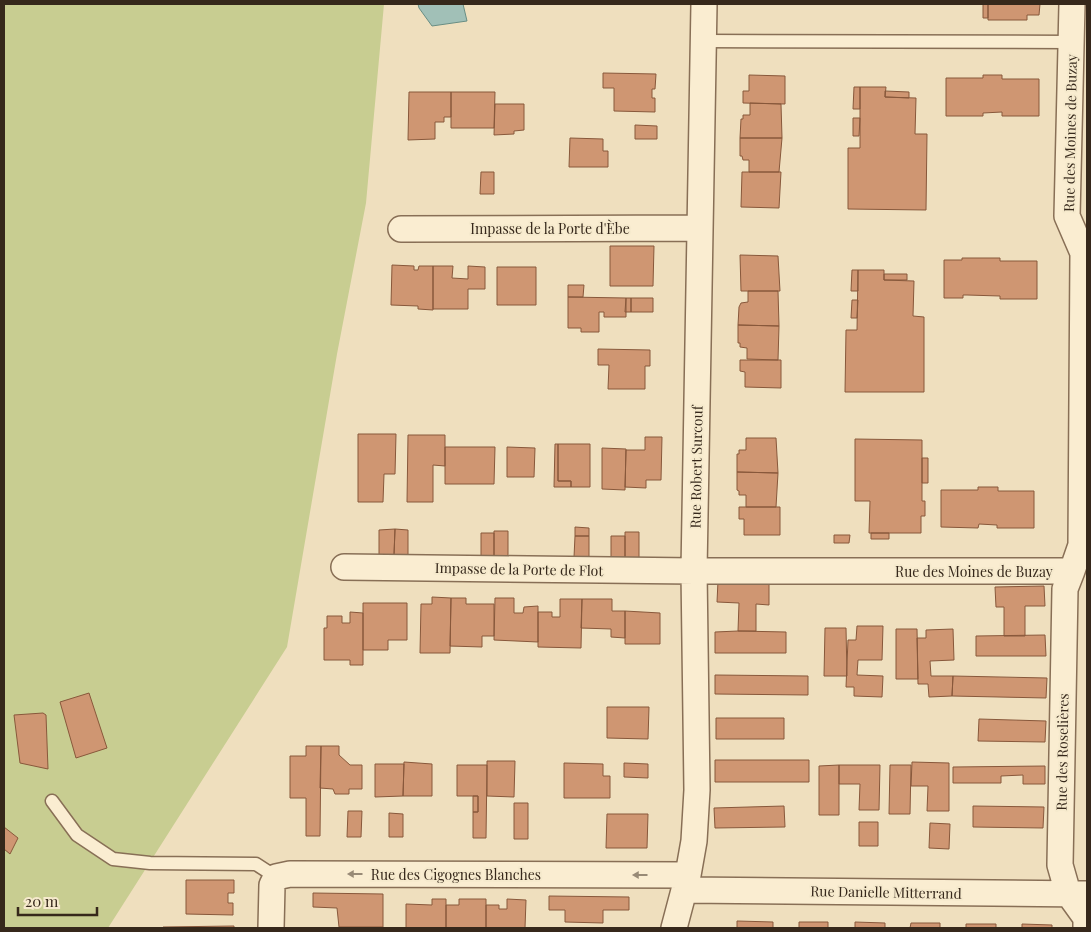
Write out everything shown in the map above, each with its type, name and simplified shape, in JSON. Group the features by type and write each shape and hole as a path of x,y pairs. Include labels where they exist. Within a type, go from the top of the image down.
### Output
{"street":[{"name":"Rue Robert Surcouf","path":"674,928 694,841 697,790 694,571 704,4"},
{"name":"Rue des Moines de Buzay","path":"694,571 1072,571 1081,545 1083,253 1067,216 1072,4"},
{"name":"Impasse de la Porte d'Èbe","path":"401,229 700,228"},
{"name":"Impasse de la Porte de Flot","path":"344,567 694,571"},
{"name":"Rue des Roselières","path":"1072,571 1065,589 1060,866 1078,894 1086,918 1086,928"},
{"name":"Rue des Cigognes Blanches","path":"276,877 290,874 686,882"},
{"path":"271,928 272,886 276,877"},
{"name":"Rue Danielle Mitterrand","path":"686,882 1078,894"}],"lane":[{"path":"703,41 1072,42"},
{"path":"52,800 77,835 113,859 150,863 256,864 276,877"}],"green space":[{"path":"4,4 384,4 366,203 337,354 287,647 108,928 4,928"}],"water":[{"path":"418,4 463,4 467,21 432,26"}],"building":[{"path":"983,4 988,4 988,18 983,18"},
{"path":"988,4 1040,4 1039,15 1027,15 1027,20 988,20"},
{"path":"603,73 656,74 655,89 652,89 652,98 655,98 655,112 614,111 614,88 603,88"},
{"path":"749,75 785,76 785,104 743,103 743,91 749,91"},
{"path":"983,75 1002,75 1002,79 1039,79 1039,116 1002,116 1002,112 983,113 983,116 946,116 946,78 983,78"},
{"path":"854,87 860,87 860,109 853,109"},
{"path":"860,87 886,87 885,97 916,98 915,134 927,134 926,210 848,209 848,148 860,148"},
{"path":"885,91 909,92 909,98 885,97"},
{"path":"409,92 451,92 451,117 444,117 444,122 435,122 435,139 408,140"},
{"path":"451,92 495,92 494,128 451,128"},
{"path":"750,103 781,104 782,138 740,138 741,119 743,119 743,115 750,115"},
{"path":"495,104 524,104 524,130 514,131 514,134 494,135"},
{"path":"853,118 860,118 859,136 853,136"},
{"path":"635,125 657,126 657,139 635,139"},
{"path":"570,138 603,139 603,151 608,151 608,167 569,167"},
{"path":"740,138 782,138 779,172 749,172 749,160 743,160 742,156 740,156"},
{"path":"481,172 494,172 494,194 480,194"},
{"path":"742,172 781,172 779,208 741,207"},
{"path":"610,246 654,246 653,286 610,286"},
{"path":"740,255 778,256 780,291 741,291"},
{"path":"962,258 1000,258 1000,261 1037,261 1037,299 1000,299 1000,296 967,295 963,295 963,298 944,298 944,260 962,260"},
{"path":"392,265 414,266 414,270 418,270 419,266 433,266 433,310 418,309 418,306 391,305"},
{"path":"433,266 453,266 452,278 468,279 468,266 485,267 485,289 468,289 468,309 433,309"},
{"path":"497,267 536,267 536,305 497,305"},
{"path":"852,270 858,270 858,291 851,291"},
{"path":"858,270 884,270 884,280 914,281 913,316 924,317 924,392 845,392 846,330 857,330"},
{"path":"884,274 907,274 907,280 884,280"},
{"path":"568,285 584,285 583,297 568,297"},
{"path":"748,291 778,291 779,326 738,325 739,307 741,303 748,302"},
{"path":"568,297 626,298 626,317 604,317 604,312 599,312 599,332 581,332 581,328 568,328"},
{"path":"626,298 631,298 631,312 625,312"},
{"path":"631,298 653,298 653,312 631,312"},
{"path":"852,300 858,300 857,318 851,318"},
{"path":"738,325 779,326 778,360 747,359 747,348 740,347 740,343 738,343"},
{"path":"598,349 650,350 650,366 645,366 645,389 608,389 609,365 598,365"},
{"path":"740,360 781,360 781,388 745,387 745,372 740,371"},
{"path":"358,434 396,434 395,474 384,474 383,502 358,502"},
{"path":"408,435 445,435 445,466 433,465 433,502 407,502"},
{"path":"645,437 662,437 661,480 646,480 646,488 625,487 626,450 645,450"},
{"path":"746,438 776,438 778,473 737,472 737,454 739,454 739,450 746,450"},
{"path":"855,439 922,440 922,501 925,501 925,516 921,516 921,533 869,533 870,501 855,501"},
{"path":"555,444 558,444 558,481 571,481 571,487 554,487"},
{"path":"558,444 590,444 590,487 571,487 571,481 558,481"},
{"path":"445,447 495,447 494,484 445,484"},
{"path":"507,447 535,448 534,477 507,477"},
{"path":"602,448 626,449 625,490 602,489"},
{"path":"922,458 928,458 928,483 922,483"},
{"path":"737,472 778,473 776,507 746,507 746,495 739,495 737,490"},
{"path":"978,487 998,487 998,491 1034,491 1034,528 997,528 997,525 979,524 978,528 941,527 941,490 978,490"},
{"path":"739,507 780,507 780,535 744,535 744,519 739,519"},
{"path":"575,527 589,528 589,536 575,536"},
{"path":"395,529 408,530 408,556 394,555"},
{"path":"395,529 394,555 379,555 379,530"},
{"path":"494,531 508,531 508,556 494,556"},
{"path":"625,532 639,532 639,558 625,558"},
{"path":"481,533 494,533 494,556 481,556"},
{"path":"871,533 889,533 889,539 871,539"},
{"path":"834,535 850,535 849,543 834,543"},
{"path":"575,536 589,536 589,557 574,557"},
{"path":"611,536 625,536 625,558 611,558"},
{"path":"718,581 769,582 769,605 756,604 756,631 738,631 739,603 717,602"},
{"path":"1044,586 1045,606 1025,606 1025,636 1004,636 1004,607 996,607 995,587"},
{"path":"432,597 451,598 450,653 420,653 421,604 432,604"},
{"path":"451,598 466,598 466,604 494,604 494,636 482,636 482,647 450,646"},
{"path":"495,598 514,598 514,613 523,613 524,607 538,606 538,642 494,640"},
{"path":"560,599 582,599 581,648 538,647 538,612 552,612 552,617 560,617"},
{"path":"582,599 612,599 612,611 625,611 625,638 611,637 611,629 581,628"},
{"path":"363,603 407,603 407,640 388,640 388,650 363,650"},
{"path":"625,611 660,613 660,644 625,644"},
{"path":"350,612 363,613 363,665 350,665 350,660 324,660 324,628 327,628 327,616 342,616 342,623 350,623"},
{"path":"857,626 883,626 882,660 858,660 857,675 883,676 882,697 854,696 854,687 846,687 848,640 856,640"},
{"path":"825,628 846,628 847,676 824,676"},
{"path":"896,629 917,629 918,679 896,679"},
{"path":"953,629 954,660 930,661 931,676 953,676 952,696 929,697 928,684 918,684 917,638 926,638 926,630"},
{"path":"715,632 786,632 786,653 715,653"},
{"path":"1045,635 1046,656 976,656 976,636"},
{"path":"715,675 808,676 808,695 715,694"},
{"path":"953,676 1047,678 1046,698 952,696"},
{"path":"89,693 107,748 76,758 60,702"},
{"path":"607,707 649,707 648,739 607,738"},
{"path":"43,713 46,715 48,769 20,763 14,715"},
{"path":"716,718 784,718 784,739 716,739"},
{"path":"979,719 1046,721 1045,742 978,741"},
{"path":"306,746 321,746 320,836 306,836 306,798 290,798 290,756 306,756"},
{"path":"321,746 339,746 339,755 350,765 362,765 362,789 349,789 349,794 335,794 333,789 320,788"},
{"path":"715,760 809,760 809,782 715,782"},
{"path":"487,761 515,761 514,797 487,796"},
{"path":"404,762 432,764 432,796 403,796"},
{"path":"912,762 949,763 949,811 927,811 928,786 911,786"},
{"path":"564,763 603,764 603,776 610,776 610,798 564,798"},
{"path":"624,763 648,764 648,778 624,777"},
{"path":"375,764 404,764 403,796 375,797"},
{"path":"457,765 487,765 486,838 473,838 473,812 478,812 478,796 457,796"},
{"path":"839,765 880,765 879,810 859,810 860,784 839,784"},
{"path":"839,765 839,815 819,815 819,766"},
{"path":"890,765 911,765 910,814 889,814"},
{"path":"1045,766 1045,784 1023,784 1023,775 1001,776 1001,783 953,783 953,767"},
{"path":"473,796 478,796 478,812 473,812"},
{"path":"514,803 528,803 528,839 514,839"},
{"path":"784,806 785,827 715,828 714,808"},
{"path":"973,806 1044,807 1043,828 973,827"},
{"path":"348,811 362,811 361,837 347,837"},
{"path":"389,813 403,814 403,837 389,837"},
{"path":"607,814 648,814 647,848 606,848"},
{"path":"859,822 878,822 878,846 859,846"},
{"path":"930,823 950,824 949,849 929,848"},
{"path":"4,827 18,838 10,854 4,849"},
{"path":"186,880 234,880 234,893 228,893 228,903 233,903 233,915 186,914"},
{"path":"313,893 383,894 383,927 339,927 337,908 313,907"},
{"path":"549,896 629,897 629,910 603,910 603,923 565,922 565,910 549,910"},
{"path":"432,899 446,899 446,928 406,928 406,904 432,905"},
{"path":"459,899 486,899 486,928 446,928 446,905 459,905"},
{"path":"507,899 526,900 525,928 486,928 486,905 499,905 499,909 507,909"},
{"path":"737,921 773,922 773,928 737,928"},
{"path":"799,922 828,922 828,928 799,928"},
{"path":"855,922 885,923 885,928 855,928"},
{"path":"911,923 940,923 940,928 910,928"},
{"path":"966,924 996,924 996,928 966,928"},
{"path":"1022,924 1052,925 1052,928 1022,928"},
{"path":"234,926 234,928 163,928 163,927"}]}
